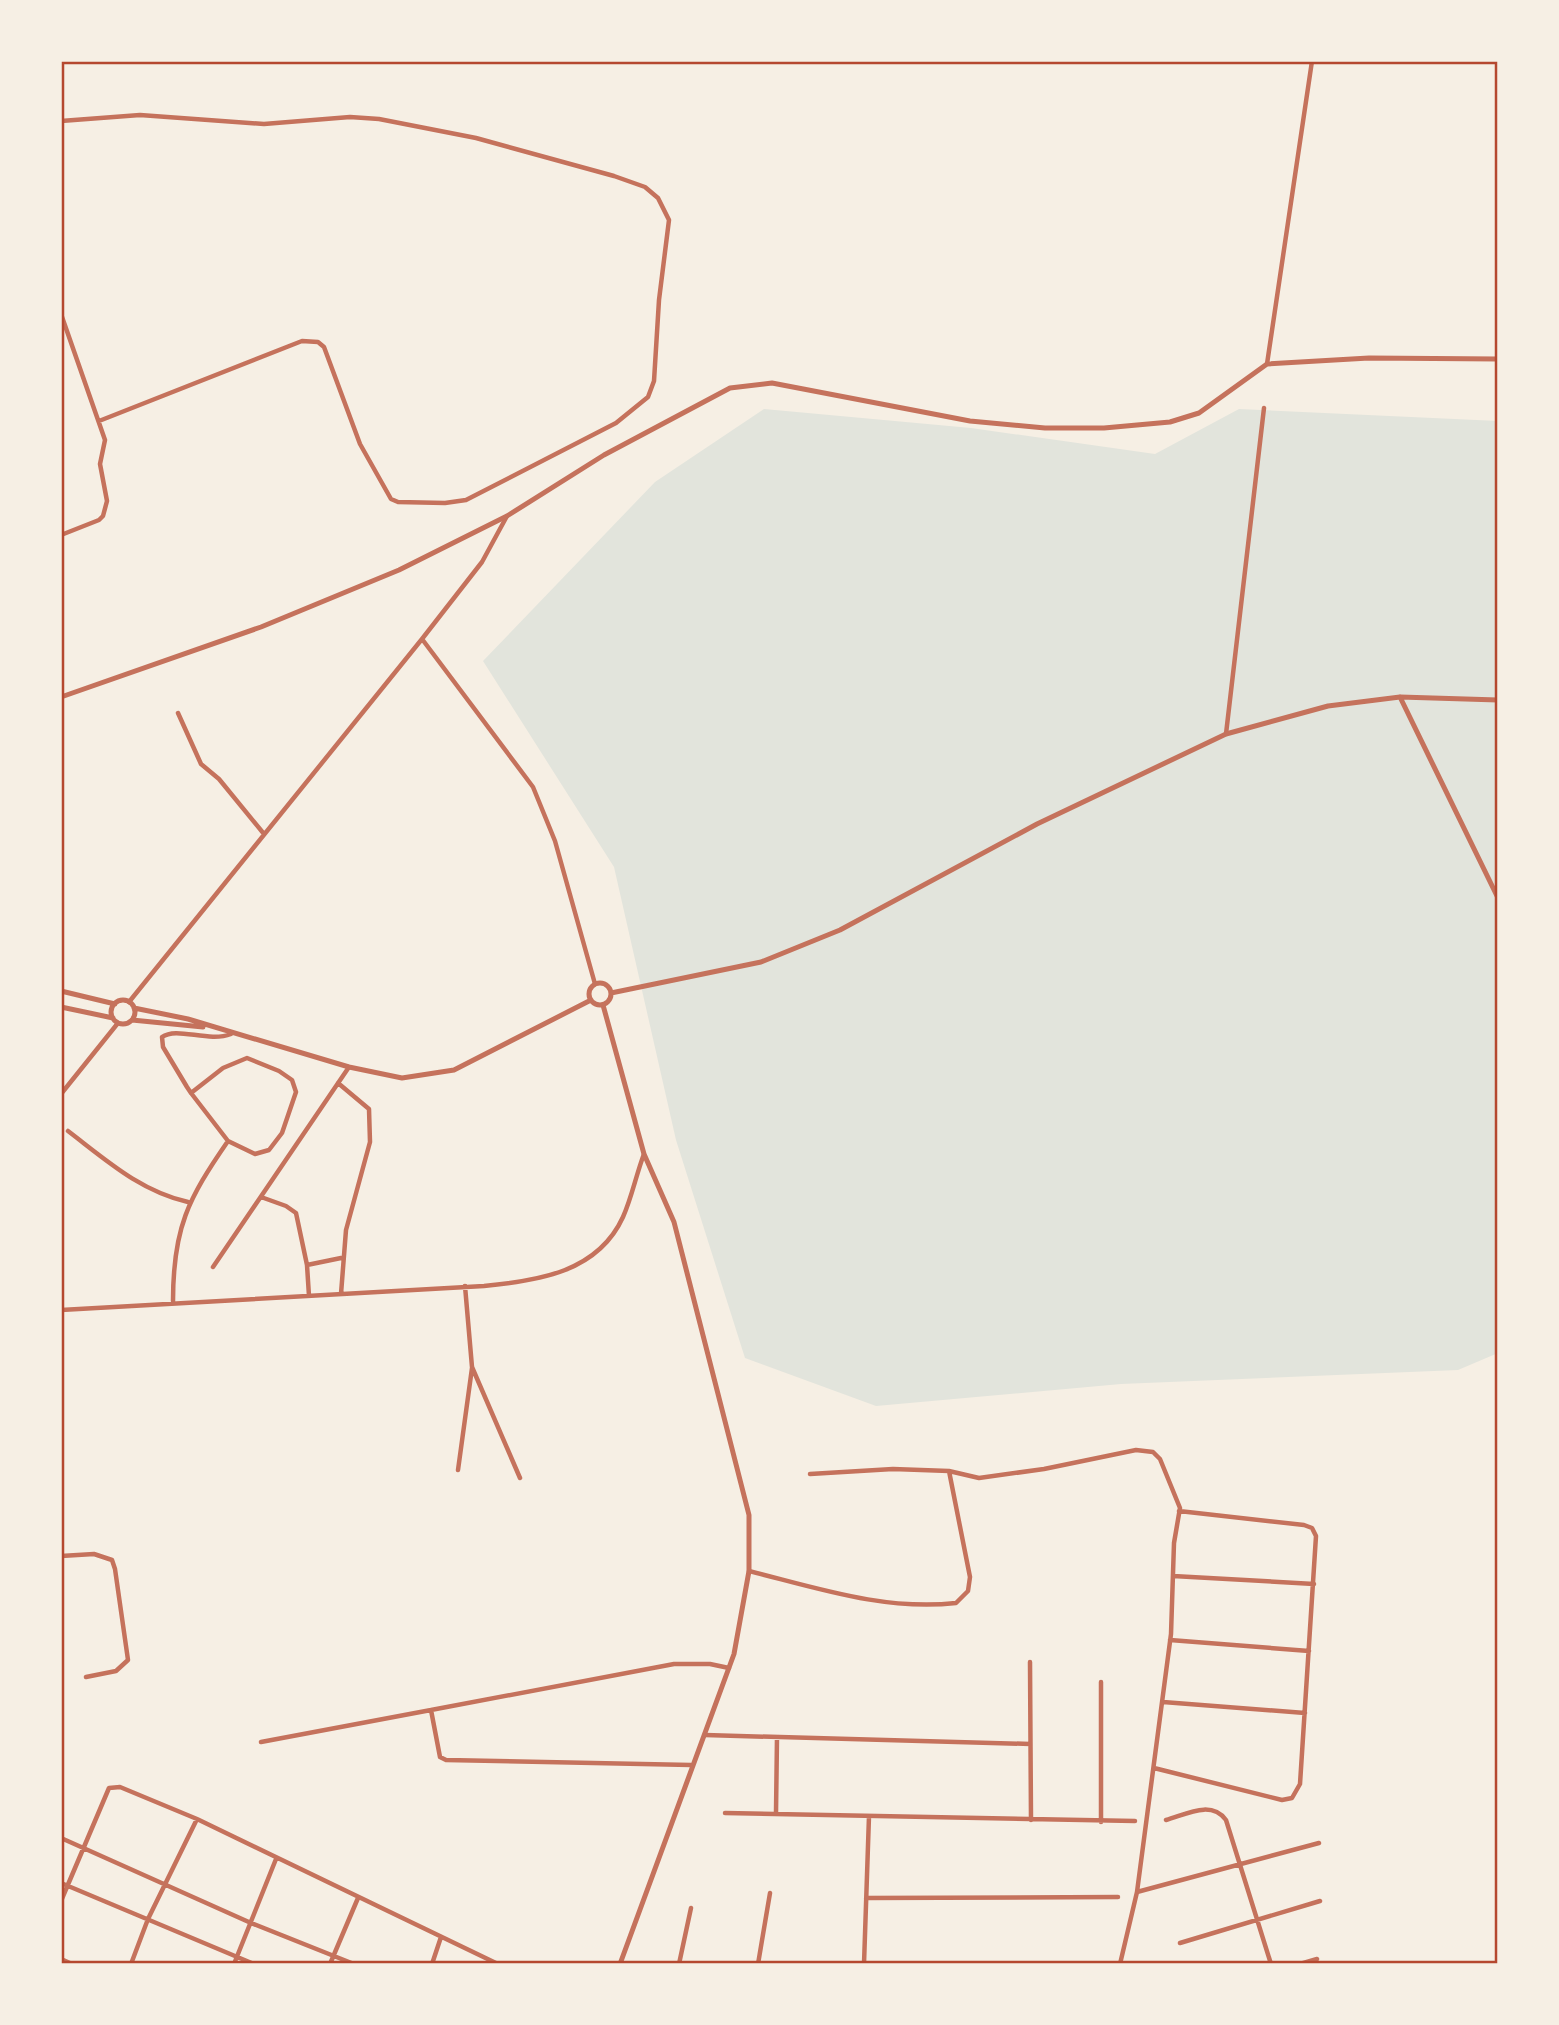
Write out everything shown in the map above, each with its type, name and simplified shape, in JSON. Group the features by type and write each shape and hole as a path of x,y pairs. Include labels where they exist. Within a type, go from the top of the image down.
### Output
{"street":[{"path":"1267,364 1312,61"},
{"path":"61,121 140,115 264,124 350,117 379,119 476,138 635,182 658,198 669,220 659,300 654,381 648,397 616,424 466,500 445,503 398,502 391,499 360,444 324,347 318,342 302,341 99,421"},
{"path":"61,314 105,440 100,464 106,490 106,510 99,520 61,535"},
{"path":"61,697 261,627 399,570 507,516 624,444 730,387 772,383 970,421 1045,428 1104,428 1170,422 1199,413 1267,364 1369,358 1498,359"},
{"path":"1226,734 1264,408"},
{"path":"132,1020 132,1005 264,834 482,562 507,516"},
{"path":"422,639 533,787 555,841 595,985"},
{"path":"1400,697 1498,898"},
{"path":"620,1964 691,1765 729,1668 749,1571 749,1515 674,1222 644,1154 603,1005 611,993 761,962 841,930 1037,824 1226,734 1328,706 1400,697 1498,700"},
{"path":"178,713 201,764 219,779 264,834"},
{"path":"595,985 605,985 611,993"},
{"path":"591,1000 590,991 595,985"},
{"path":"61,991 115,1004"},
{"path":"115,1020 111,1011 115,1004 122,1000 206,1027 349,1067 402,1078 454,1070 591,1000 603,1005"},
{"path":"61,1007 125,1024 132,1020 206,1027"},
{"path":"61,1094 115,1020"},
{"path":"191,1093 223,1068 251,1057 292,1080 296,1092 282,1133 269,1150 255,1154 228,1140 191,1093 163,1047 162,1037 173,1033 214,1039 231,1034"},
{"path":"213,1267 349,1067"},
{"path":"338,1083 369,1109 372,1132 352,1200 341,1258 341,1294"},
{"path":"68,1130 134,1181 154,1193 188,1202"},
{"path":"173,1301 176,1250 188,1202 228,1140"},
{"path":"61,1310 544,1279 583,1261 614,1232 622,1219 644,1154"},
{"path":"261,1197 286,1206 296,1213 307,1265 309,1296"},
{"path":"307,1265 341,1258"},
{"path":"458,1470 472,1367 465,1286"},
{"path":"472,1367 520,1478"},
{"path":"810,1474 893,1469 949,1471 979,1478 1142,1450 1153,1452 1160,1459 1179,1511 1170,1640 1137,1892 1120,1964"},
{"path":"749,1571 868,1600 914,1605 956,1603 968,1591 970,1577 949,1471"},
{"path":"1154,1768 1282,1800 1292,1798 1300,1784 1316,1535 1312,1528 1304,1525 1179,1511"},
{"path":"61,1556 102,1555 112,1560 115,1569 128,1660 116,1671 86,1677"},
{"path":"1173,1576 1314,1584"},
{"path":"1170,1640 1309,1651"},
{"path":"1030,1662 1031,1821"},
{"path":"261,1742 674,1664 710,1664 729,1668"},
{"path":"1101,1682 1101,1822"},
{"path":"1163,1702 1305,1713"},
{"path":"431,1710 440,1757 446,1760 691,1765"},
{"path":"705,1735 1030,1744"},
{"path":"776,1814 777,1737"},
{"path":"61,1901 83,1847 113,1786 197,1819 498,1964"},
{"path":"1166,1820 1207,1808 1220,1812 1226,1820 1271,1964"},
{"path":"725,1812 1031,1821 1135,1821"},
{"path":"864,1964 869,1816"},
{"path":"131,1964 148,1919 197,1819"},
{"path":"61,1838 251,1923 354,1964"},
{"path":"1137,1892 1319,1843"},
{"path":"234,1964 276,1859"},
{"path":"61,1883 254,1964"},
{"path":"758,1964 770,1893"},
{"path":"866,1898 1118,1897"},
{"path":"330,1964 358,1898"},
{"path":"1180,1942 1320,1901"},
{"path":"679,1964 691,1908"},
{"path":"432,1964 441,1937"},
{"path":"61,1959 72,1964"},
{"path":"1300,1964 1317,1959"}],"shaded area":[{"path":"764,409 971,428 1155,454 1239,409 1498,421 1498,1353 1458,1370 1121,1384 876,1406 745,1358 676,1140 614,867 483,661 655,482"}]}
